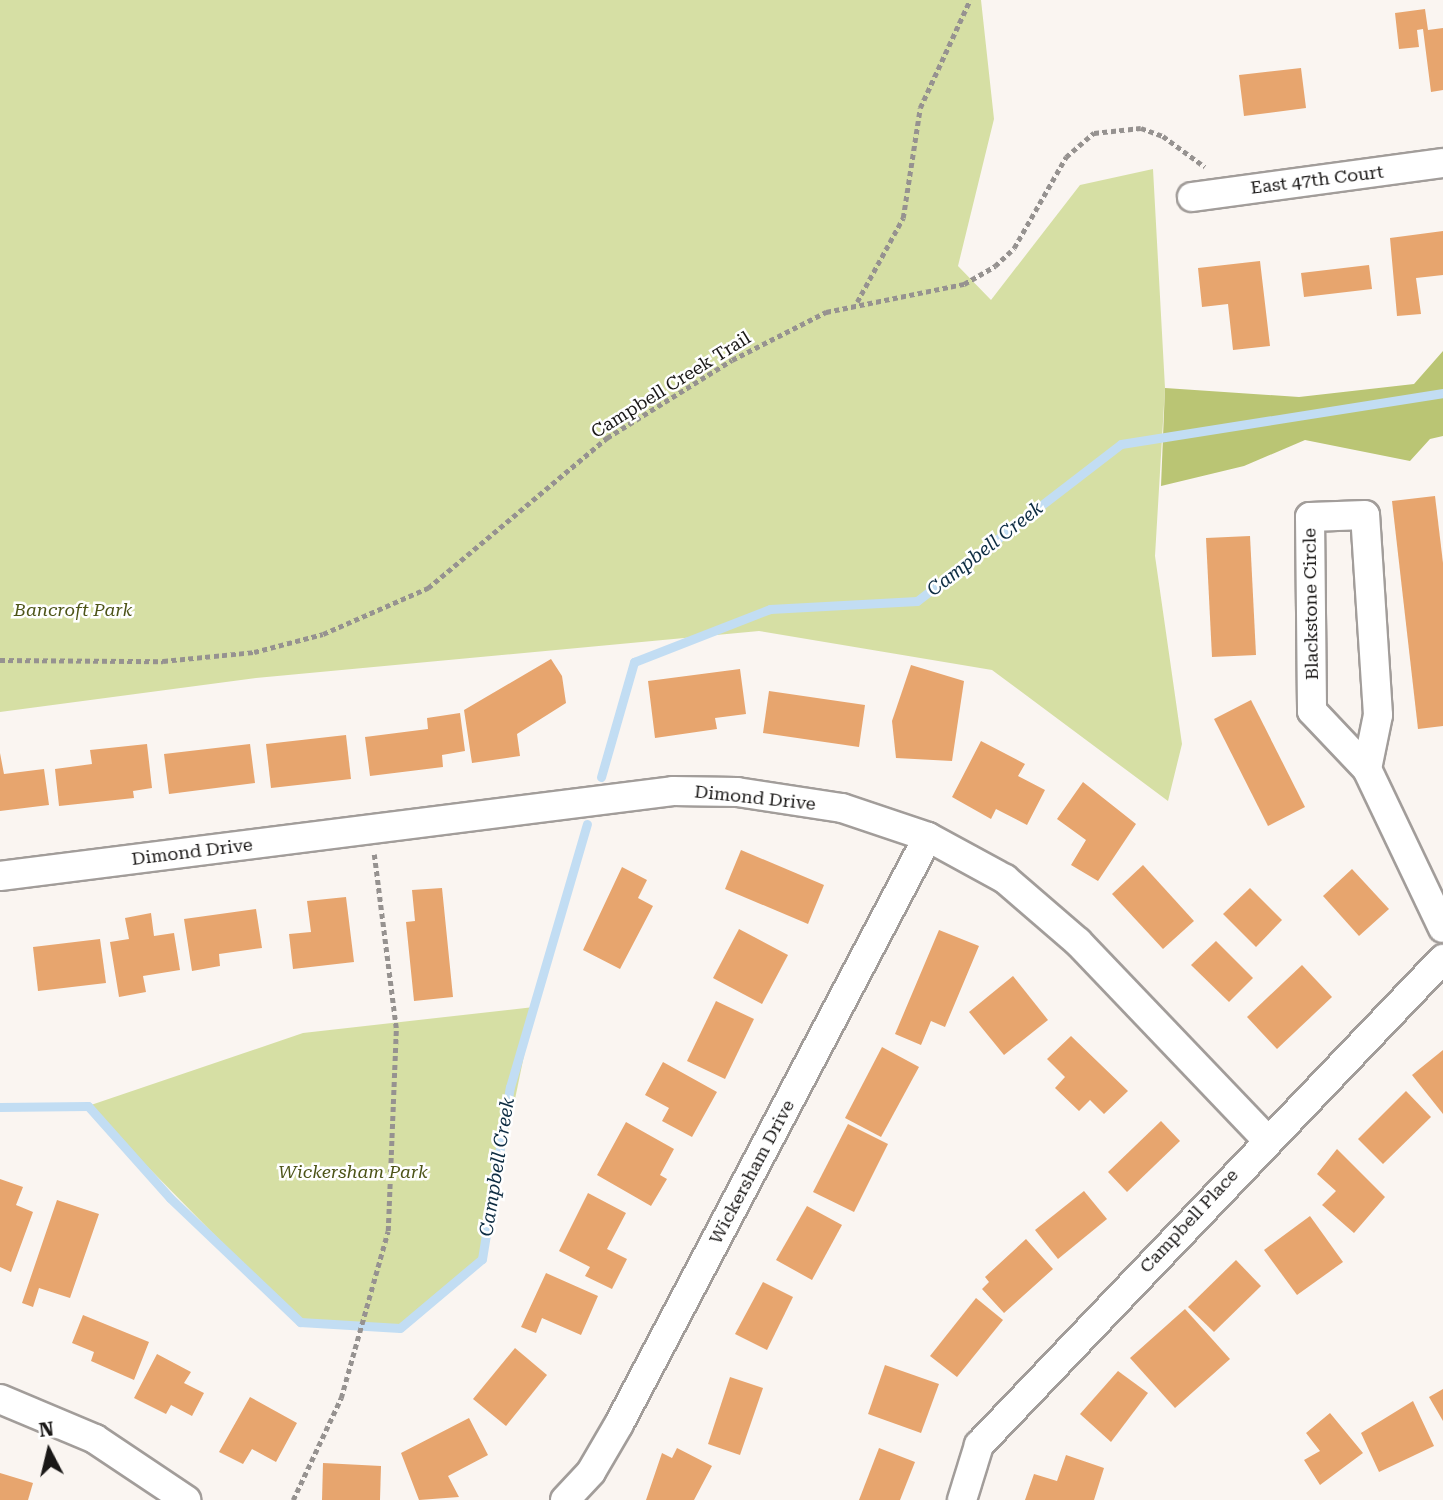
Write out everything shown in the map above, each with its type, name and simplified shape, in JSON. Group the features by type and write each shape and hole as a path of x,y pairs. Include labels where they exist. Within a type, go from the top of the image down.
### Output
{"street":[{"name":"East 47th Court","path":"1192,197 1443,163"},
{"name":"Blackstone Circle","path":"1367,769 1378,715 1365,515 1310,517 1312,711 1367,769 1443,928"},
{"name":"Dimond Drive","path":"0,876 673,791 737,792 842,808 928,837 1005,879 1078,942 1266,1139"},
{"name":"Wickersham Drive","path":"565,1500 591,1472 619,1424 928,837"},
{"name":"Campbell Place","path":"962,1500 979,1445 1266,1139 1443,959"},
{"path":"0,1399 95,1439 186,1500"}],"path":[{"path":"857,303 903,218 920,108 970,0"},
{"name":"Campbell Creek Trail","path":"0,660 163,661 254,652 323,634 428,588 607,438 732,360 826,312 857,303 964,284 995,266 1014,248 1066,157 1110,128 1141,128 1163,136 1226,191"},
{"path":"293,1500 341,1398 388,1231 396,1028 370,829"}],"green space":[{"name":"Bancroft Park","path":"0,0 981,0 994,119 958,266 991,300 1080,185 1153,169 1165,388 1155,556 1182,744 1168,801 992,670 759,631 256,678 0,712"},
{"path":"1443,351 1443,436 1430,439 1410,461 1305,440 1244,466 1161,486 1165,388 1299,397 1414,384"},
{"name":"Wickersham Park","path":"534,1007 482,1259 400,1328 300,1322 88,1106 303,1033"}],"building":[{"path":"1425,9 1428,30 1443,28 1443,90 1431,92 1423,29 1417,30 1419,47 1399,49 1395,13"},
{"path":"1301,68 1306,108 1244,116 1239,75"},
{"path":"1443,231 1443,275 1416,278 1421,314 1397,316 1390,238"},
{"path":"1260,261 1270,346 1233,350 1228,304 1202,307 1198,268"},
{"path":"1369,265 1372,289 1304,297 1301,273"},
{"path":"1435,496 1443,563 1443,726 1418,729 1392,501"},
{"path":"1250,536 1256,655 1212,657 1206,538"},
{"path":"551,659 562,676 566,703 517,734 520,756 472,763 464,710"},
{"path":"911,665 964,681 952,761 896,758 892,721"},
{"path":"740,669 746,714 715,718 717,729 655,738 648,681"},
{"path":"769,691 865,705 859,747 763,733"},
{"path":"1251,700 1305,807 1268,826 1214,719"},
{"path":"460,713 465,751 442,755 443,767 370,776 365,737 428,729 427,718"},
{"path":"346,735 351,779 271,788 266,744"},
{"path":"981,741 1025,764 1018,776 1045,790 1027,825 996,809 991,819 952,797"},
{"path":"147,744 152,788 133,791 134,798 59,806 55,769 92,764 90,750"},
{"path":"250,744 255,783 169,794 164,754"},
{"path":"0,753 4,774 44,769 49,805 0,811"},
{"path":"1083,782 1136,824 1098,881 1071,865 1086,840 1057,819"},
{"path":"741,850 824,885 808,924 725,889"},
{"path":"1143,865 1194,921 1163,949 1112,894"},
{"path":"622,867 647,880 638,898 653,906 620,969 583,950"},
{"path":"1352,869 1389,909 1359,936 1323,896"},
{"path":"442,888 453,997 414,1001 406,922 415,921 412,890"},
{"path":"1250,888 1282,920 1256,947 1223,914"},
{"path":"346,897 354,962 293,969 289,934 311,932 307,901"},
{"path":"256,909 262,948 219,954 220,966 192,971 184,919"},
{"path":"151,913 154,936 174,933 180,970 143,976 146,992 119,997 110,942 129,939 125,918"},
{"path":"739,929 788,955 762,1004 713,978"},
{"path":"939,930 979,946 945,1027 931,1021 921,1045 895,1034"},
{"path":"100,939 106,983 38,991 33,947"},
{"path":"1216,941 1253,978 1229,1002 1191,965"},
{"path":"1302,965 1332,997 1277,1049 1247,1017"},
{"path":"1013,976 1048,1020 1004,1055 969,1012"},
{"path":"716,1001 754,1019 725,1079 687,1061"},
{"path":"1071,1036 1128,1091 1104,1114 1090,1100 1079,1111 1055,1088 1065,1077 1047,1059"},
{"path":"882,1047 919,1067 881,1137 845,1118"},
{"path":"1443,1050 1443,1114 1412,1075"},
{"path":"663,1062 717,1092 692,1137 662,1121 669,1108 645,1095"},
{"path":"1406,1091 1431,1117 1383,1164 1358,1139"},
{"path":"1161,1121 1180,1141 1127,1192 1108,1172"},
{"path":"626,1122 674,1149 660,1175 667,1179 651,1206 597,1175"},
{"path":"848,1124 888,1144 854,1212 813,1192"},
{"path":"1337,1149 1385,1197 1354,1233 1322,1205 1336,1191 1317,1174"},
{"path":"0,1179 23,1187 16,1205 33,1212 11,1272 0,1267"},
{"path":"1084,1191 1107,1219 1058,1259 1035,1230"},
{"path":"588,1193 626,1213 607,1249 627,1259 612,1289 585,1276 590,1267 559,1251"},
{"path":"57,1200 99,1214 70,1298 39,1288 33,1307 22,1303"},
{"path":"807,1206 842,1225 812,1280 776,1260"},
{"path":"1310,1216 1343,1262 1297,1295 1264,1250"},
{"path":"1026,1239 1053,1269 1004,1313 982,1289 989,1282 985,1277"},
{"path":"1236,1260 1261,1286 1214,1332 1188,1307"},
{"path":"546,1273 598,1296 581,1335 542,1318 536,1333 521,1327"},
{"path":"763,1282 793,1297 767,1350 735,1334"},
{"path":"976,1298 1003,1320 957,1377 930,1356"},
{"path":"1185,1309 1230,1359 1175,1408 1130,1358"},
{"path":"83,1315 149,1342 134,1380 91,1361 94,1352 72,1343"},
{"path":"515,1348 547,1375 506,1426 473,1399"},
{"path":"157,1354 191,1372 184,1383 204,1393 192,1416 171,1405 166,1414 134,1398"},
{"path":"885,1365 939,1384 921,1433 868,1414"},
{"path":"1118,1371 1148,1393 1111,1442 1080,1414"},
{"path":"730,1377 763,1388 740,1455 708,1444"},
{"path":"1443,1389 1443,1421 1429,1397"},
{"path":"250,1397 297,1423 276,1462 252,1449 243,1464 219,1452"},
{"path":"1413,1401 1434,1446 1379,1472 1361,1433"},
{"path":"1330,1413 1363,1453 1320,1485 1304,1460 1320,1451 1306,1433"},
{"path":"469,1418 488,1455 448,1476 459,1497 419,1500 401,1453"},
{"path":"677,1448 712,1466 694,1500 646,1500 662,1453 672,1458"},
{"path":"879,1448 915,1462 900,1500 859,1500"},
{"path":"1066,1455 1104,1468 1094,1500 1025,1500 1034,1474 1057,1481"},
{"path":"323,1463 381,1466 380,1500 322,1500"},
{"path":"0,1473 33,1483 28,1500 0,1500"}],"waterway":[{"name":"Campbell Creek","path":"601,777 634,662 770,609 917,601 1121,444 1443,393"},
{"name":"Campbell Creek","path":"0,1107 88,1106 170,1198 300,1322 400,1328 482,1259 510,1087 587,824"}]}
